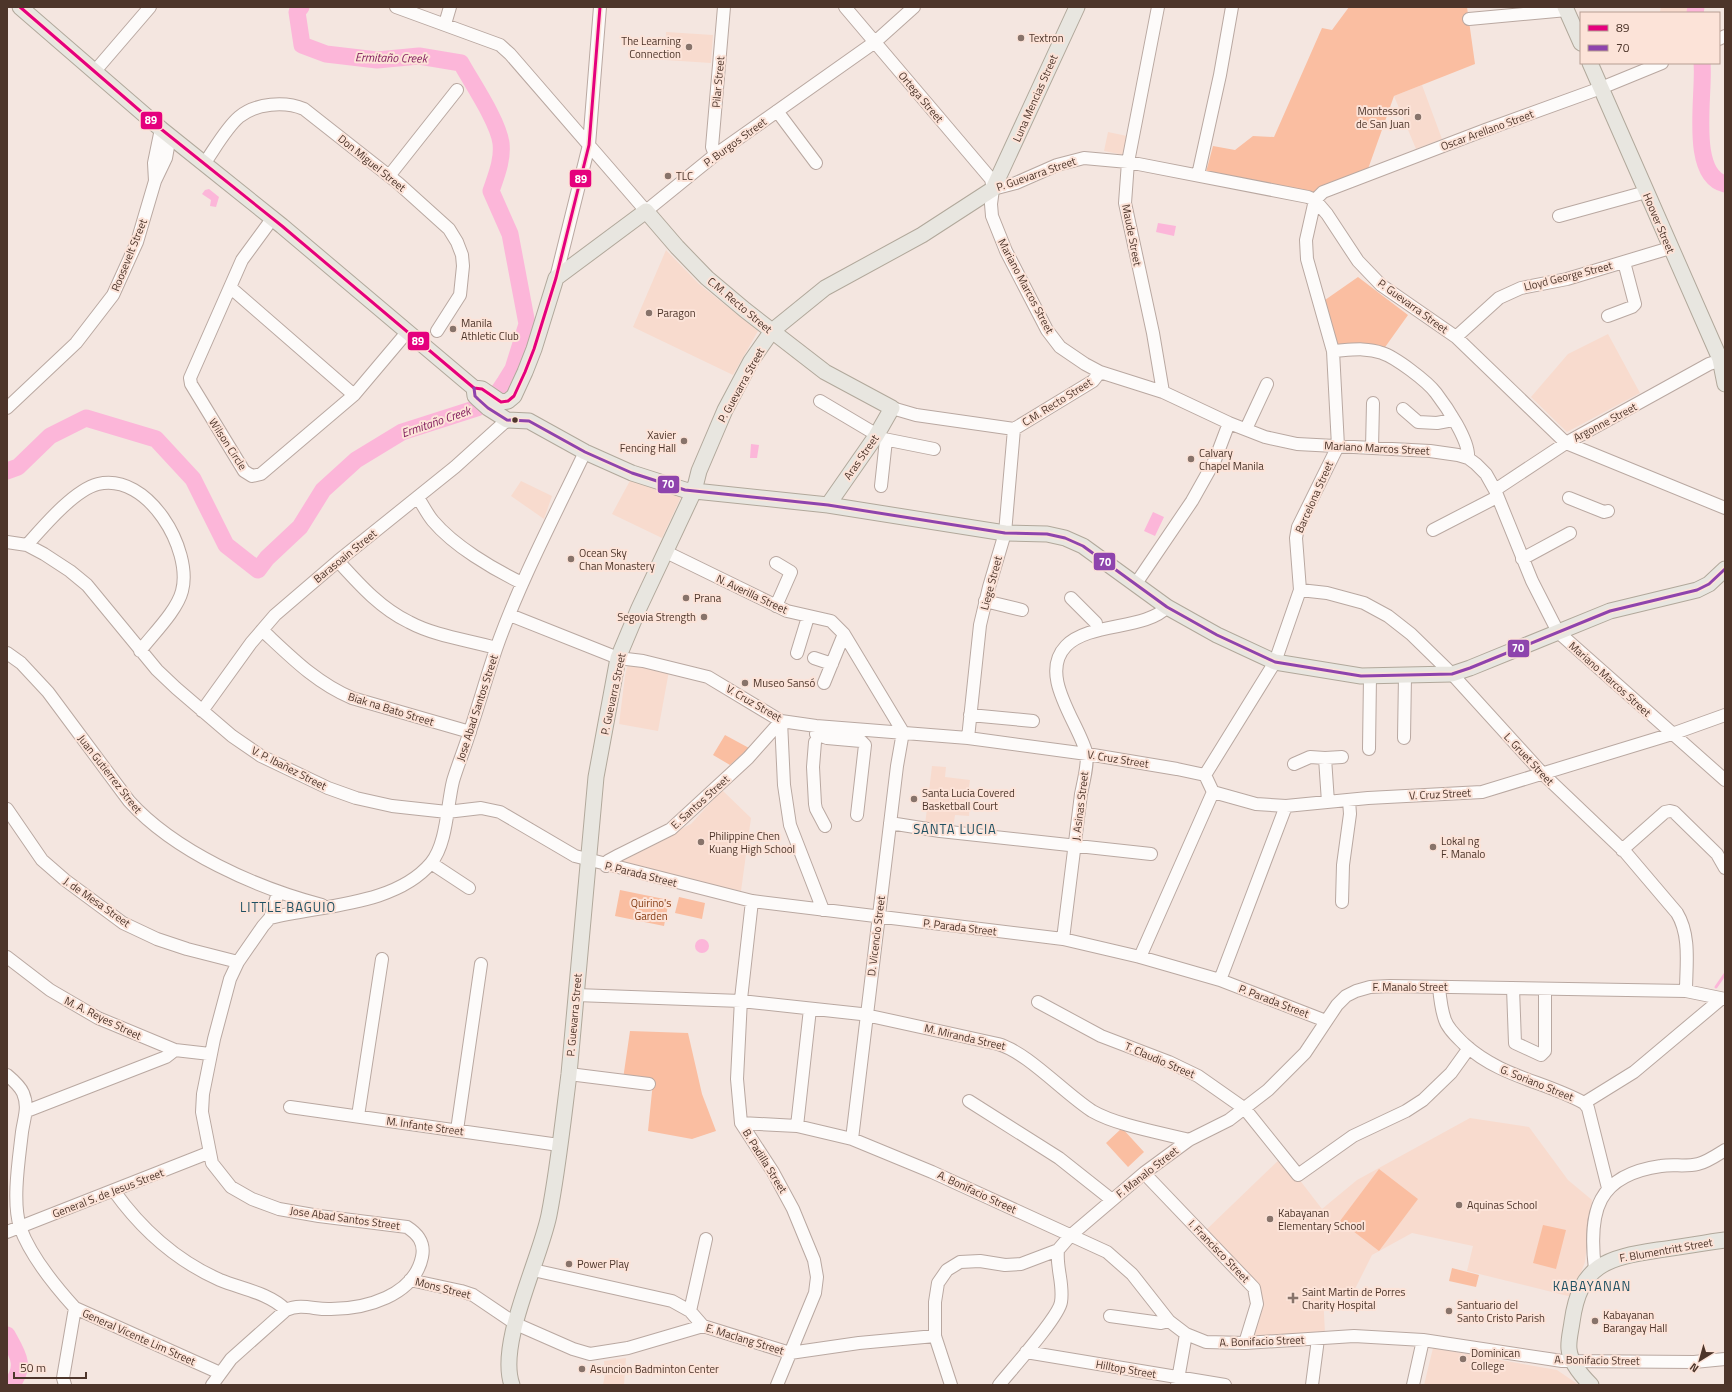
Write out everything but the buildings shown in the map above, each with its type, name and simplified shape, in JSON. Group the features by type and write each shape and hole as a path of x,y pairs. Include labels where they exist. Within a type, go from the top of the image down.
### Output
{"main road":[{"path":"20,7 204,164 408,331 485,398 507,420 529,421"},
{"name":"Luna Mencias Street","path":"993,189 1077,7"},
{"path":"1566,8 1580,41"},
{"name":"Hoover Street","path":"1590,64 1670,248 1722,359 1725,384"},
{"name":"P. Guevarra Street","path":"512,1385 508,1354 549,1216 560,1145 569,1074 596,777 618,658 639,608 694,491 699,471 725,410 751,361 772,332 826,288 922,235 993,189"},
{"name":"P. Burgos Street","path":"556,278 646,211"},
{"name":"C.M. Recto Street","path":"646,211 677,248 707,278 772,332 825,372 892,408"},
{"path":"485,398 505,402 514,396 534,349 556,278"},
{"path":"514,396 518,408 529,421 585,452 632,473 685,490 828,505 1006,533 1047,534 1065,538 1083,546 1167,607 1217,635 1275,662 1340,674 1370,676 1452,674 1610,611 1697,590 1709,584 1725,569"},
{"name":"Aras Street","path":"828,505 881,438 892,408"},
{"name":"F. Blumentritt Street","path":"1591,1385 1580,1374 1568,1350 1577,1296 1584,1282 1595,1269 1625,1255 1725,1240"}],"street":[{"path":"95,71 150,7"},
{"name":"C.M. Recto Street","path":"396,7 500,45 510,54 646,211"},
{"path":"445,24 450,7"},
{"path":"556,278 588,145 600,7"},
{"name":"Pilar Street","path":"715,155 712,147 724,7"},
{"name":"Ortega Street","path":"845,7 991,179 993,189"},
{"name":"P. Burgos Street","path":"646,211 715,155 875,42 914,7"},
{"name":"Maude Street","path":"1158,7 1128,162 1125,203 1153,333 1163,392"},
{"path":"1198,176 1220,75 1232,7"},
{"path":"1469,19 1566,8"},
{"name":"Oscar Arellano Street","path":"1315,200 1324,192 1484,130 1601,88 1660,64"},
{"path":"389,176 457,90"},
{"name":"Don Miguel Street","path":"204,164 239,117 249,111 267,106 293,104 304,109 389,176 449,229 462,255 463,279 460,295 437,331"},
{"path":"777,111 816,163"},
{"name":"Roosevelt Street","path":"7,408 76,343 113,295 137,242 155,181 166,158 166,132"},
{"name":"P. Guevarra Street","path":"993,189 1016,183 1057,165 1084,158 1128,162 1291,193 1315,200 1327,214 1358,261 1381,285 1456,337 1566,443 1725,508"},
{"name":"Mariano Marcos Street","path":"993,189 991,204 996,229 1047,330 1060,348 1100,372 1163,392 1229,423 1265,437 1297,444 1430,451 1468,458 1486,474 1496,494 1532,581 1558,632 1725,780"},
{"path":"1559,216 1646,192"},
{"name":"Barcelona Street","path":"1205,775 1275,662 1300,590 1296,538 1298,527 1338,446 1333,352 1307,259 1306,233 1315,200"},
{"name":"Wilson Circle","path":"272,219 242,260 231,288 190,378 191,384 244,471 252,476 262,474 354,395 408,331"},
{"name":"Lloyd George Street","path":"1456,337 1499,298 1521,288 1567,279 1670,248"},
{"path":"1608,316 1632,307 1635,304 1624,262"},
{"path":"231,288 354,395"},
{"path":"1333,352 1365,348 1383,353 1404,365 1435,392 1453,420 1467,446 1468,458"},
{"name":"Argonne Street","path":"1433,530 1496,494 1566,443 1722,359"},
{"name":"C.M. Recto Street","path":"892,408 916,415 1014,429 1092,381 1100,372"},
{"path":"1246,430 1268,384"},
{"path":"820,401 881,438 934,449"},
{"path":"1372,403 1372,448"},
{"path":"1403,410 1418,422 1437,423 1453,420"},
{"name":"Barasoain Street","path":"202,711 262,630 275,615 338,561 418,498 507,420"},
{"path":"1135,585 1192,501 1215,460 1229,423"},
{"name":"Liege Street","path":"968,738 980,625 985,601 1006,533 1014,429"},
{"path":"881,438 881,486"},
{"name":"Jose Abad Santos Street","path":"270,918 326,906 351,904 375,896 402,885 431,863 439,848 453,781 496,648 522,583 546,529 585,452"},
{"path":"27,545 69,502 86,490 98,484 126,485 147,498 155,506 176,544 182,562 184,578 182,592 177,602 140,651"},
{"path":"418,498 433,521 447,534 490,566 522,583"},
{"path":"1569,498 1604,512 1608,511"},
{"path":"1522,559 1570,533"},
{"name":"V. P. Ibañez Street","path":"7,542 27,545 55,561 87,585 140,651 176,688 232,736 261,756 328,788 356,798 392,806 446,812 481,808 500,812 575,856 588,861"},
{"name":"N. Averilla Street","path":"666,552 776,606 808,616 831,621 844,634 903,732"},
{"path":"338,561 365,591 388,610 409,623 496,648"},
{"path":"776,563 791,572 776,606"},
{"name":"L. Gruet Street","path":"1300,590 1327,593 1364,603 1388,616 1411,634 1452,674 1542,773 1622,850 1677,913 1683,923 1686,938 1686,991"},
{"path":"1071,598 1096,623"},
{"path":"985,601 1022,610"},
{"path":"1087,754 1056,680 1056,664 1062,652 1066,646 1079,637 1148,617 1159,613 1167,607"},
{"name":"V. Cruz Street","path":"510,615 618,658 643,661 708,677 781,721 816,726 968,738 1177,768 1205,775"},
{"path":"797,653 808,616"},
{"name":"Biak na Bato Street","path":"262,630 306,670 337,692 352,698 470,732"},
{"path":"824,683 844,634"},
{"name":"Juan Gutierrez Street","path":"7,653 21,663 48,692 129,801 142,815 208,859 278,892"},
{"path":"814,658 832,664"},
{"path":"1404,738 1405,675"},
{"path":"1369,749 1370,676"},
{"path":"970,715 1033,721"},
{"name":"V. Cruz Street","path":"1213,792 1256,804 1286,806 1347,800 1482,792 1672,734 1725,715"},
{"path":"781,721 784,777 790,825 823,910"},
{"name":"E. Santos Street","path":"606,866 608,861 619,854 671,829 748,758 781,721"},
{"name":"D. Vicencio Street","path":"852,1139 878,917 897,766 903,732"},
{"path":"825,826 815,804 813,767 816,738 861,741 865,745 857,815"},
{"name":"J. Asinas Street","path":"1063,939 1087,754"},
{"path":"1294,764 1310,757 1325,758 1342,756"},
{"path":"1325,758 1328,802"},
{"path":"1140,957 1213,792 1205,775"},
{"path":"1342,902 1343,865 1348,827 1347,800"},
{"path":"1220,980 1286,806"},
{"name":"J. de Mesa Street","path":"7,809 42,860 70,884 123,923 156,939 187,949 238,962"},
{"path":"1622,850 1665,812 1670,810 1674,812 1716,854 1725,868"},
{"path":"890,824 1151,854"},
{"name":"P. Parada Street","path":"588,861 752,901 1063,939 1140,957 1220,980 1326,1021"},
{"path":"431,863 469,888"},
{"name":"Jose Abad Santos Street","path":"286,1310 302,1306 331,1309 371,1304 397,1291 410,1280 419,1268 423,1248 416,1233 407,1227 319,1216 279,1209 258,1202 231,1187 217,1172 208,1153 202,1112 202,1094 210,1054 230,979 238,962 270,918 278,892 326,906"},
{"name":"B. Padilla Street","path":"752,901 741,1001 737,1079 740,1123 773,1172 793,1209 814,1260 817,1277 815,1293 776,1385"},
{"name":"M. A. Reyes Street","path":"7,958 50,990 76,1006 123,1029 176,1050 210,1054"},
{"path":"358,1116 382,959"},
{"path":"457,1130 481,964"},
{"name":"F. Manalo Street","path":"1053,1253 1070,1236 1144,1174 1189,1140 1228,1120 1245,1109 1268,1090 1305,1053 1337,1005 1356,991 1370,987 1439,987 1686,991 1724,1000"},
{"name":"G. Soriano Street","path":"1439,987 1441,1007 1445,1022 1455,1035 1469,1048 1492,1065 1506,1072 1584,1103 1588,1108 1608,1188"},
{"path":"1513,988 1515,1043 1541,1055 1545,1051 1545,989"},
{"name":"M. Miranda Street","path":"576,995 741,1001 866,1015 1006,1046 1020,1055 1073,1098 1094,1112 1118,1121 1189,1140"},
{"name":"G. Soriano Street","path":"1584,1103 1634,1072 1724,1000"},
{"name":"T. Claudio Street","path":"1038,1002 1101,1036 1169,1062 1198,1076 1245,1109 1296,1174 1300,1175 1354,1136 1406,1111 1423,1100 1451,1074 1469,1048"},
{"path":"797,1126 810,1009"},
{"path":"27,1111 166,1057 176,1050"},
{"path":"569,1074 650,1084"},
{"name":"General Vicente Lim Street","path":"7,1075 23,1092 27,1111 21,1143 17,1190 20,1227 42,1266 58,1289 75,1308 220,1373"},
{"path":"969,1101 1059,1158 1112,1200"},
{"name":"M. Infante Street","path":"290,1107 560,1145"},
{"name":"A. Bonifacio Street","path":"740,1123 797,1126 852,1139 932,1172 1107,1252 1121,1262 1169,1321 1186,1334 1206,1342 1245,1343 1354,1336 1423,1340 1562,1361 1694,1362 1725,1359"},
{"path":"1595,1269 1593,1245 1595,1215 1598,1203 1608,1188 1619,1180 1643,1169 1663,1166 1699,1164 1725,1150"},
{"name":"General S. de Jesus Street","path":"7,1232 208,1153"},
{"name":"I. Francisco Street","path":"1144,1174 1254,1288 1257,1304 1245,1343"},
{"path":"114,1191 127,1209 156,1239 187,1263 220,1280 273,1300 286,1310 241,1349 220,1373 212,1385"},
{"path":"690,1311 706,1240"},
{"path":"951,1385 935,1336 935,1302 938,1283 947,1270 960,1262 1021,1264 1053,1253 1056,1260 1062,1290 1061,1304 1056,1314 999,1385"},
{"path":"533,1270 672,1301 690,1311 703,1326"},
{"name":"Mons Street","path":"410,1280 473,1295 516,1324"},
{"path":"65,1385 63,1378 75,1308"},
{"path":"1110,1316 1161,1323 1169,1321"},
{"name":"E. Maclang Street","path":"516,1324 573,1349 590,1354 628,1348 682,1330 703,1326 790,1353 859,1343 935,1336"},
{"path":"1178,1381 1186,1334"},
{"path":"1312,1385 1318,1339"},
{"path":"1413,1385 1423,1340"},
{"name":"Hilltop Street","path":"1026,1352 1178,1381 1225,1385"}],"shaded area":[{"path":"1661,7 1691,7 1690,12 1660,12"},
{"name":"The Learning Connection","path":"666,32 713,35 711,63 665,60"},
{"name":"Montessori de San Juan","path":"1422,85 1442,139 1416,149 1394,96"},
{"path":"1108,132 1127,136 1124,155 1104,151"},
{"path":"209,189 219,197 216,207 210,206 211,200 202,194 205,190"},
{"path":"1158,223 1176,226 1174,236 1156,232"},
{"path":"666,250 699,284 758,331 733,375 633,327"},
{"path":"1608,334 1640,393 1567,432 1531,397 1568,354"},
{"path":"751,444 759,445 757,458 750,458"},
{"path":"632,477 682,495 662,538 612,514"},
{"path":"521,481 552,496 544,519 511,496"},
{"path":"1153,512 1164,517 1155,536 1144,531"},
{"path":"631,664 669,671 658,731 619,724 625,676 627,667"},
{"path":"932,766 946,767 945,777 970,780 967,801 970,802 969,816 955,815 953,828 925,825"},
{"name":"Philippine Chen Kuang High School","path":"722,790 751,818 741,891 620,866 618,859 691,824"},
{"path":"699,939 705,939 709,943 709,949 705,953 699,953 695,949 695,943"},
{"name":"Aquinas School","path":"1470,1118 1529,1127 1568,1180 1592,1200 1585,1262 1572,1297 1467,1271 1473,1246 1412,1233 1372,1255 1350,1299 1323,1295 1325,1333 1252,1339 1257,1286 1247,1272 1206,1230 1282,1157 1322,1209 1357,1180"},
{"name":"Dominican College","path":"1433,1348 1557,1370 1579,1385 1424,1385"},
{"path":"626,1358 624,1385 603,1385 605,1374 604,1361"}],"green space":[{"path":"1349,7 1467,7 1475,64 1394,96 1368,169 1320,194 1206,172 1213,146 1235,150 1253,136 1274,137 1322,28 1332,30"},
{"path":"1358,277 1408,315 1383,350 1364,343 1337,348 1325,300"},
{"path":"725,735 749,748 730,765 713,755"},
{"name":"Quirino's Garden","path":"620,890 669,900 664,926 615,916"},
{"path":"679,897 705,903 702,919 675,913"},
{"path":"630,1031 688,1033 702,1094 716,1131 692,1139 648,1131 653,1082 623,1079"},
{"path":"1122,1128 1144,1152 1128,1167 1106,1143"},
{"path":"1379,1169 1418,1199 1379,1251 1340,1221"},
{"path":"1543,1225 1566,1230 1556,1269 1533,1263"},
{"path":"1452,1268 1479,1275 1476,1287 1449,1281"}],"waterway":[{"name":"Ermitaño Creek","path":"7,471 18,467 50,436 86,418 156,439 193,479 226,545 258,570 267,558 300,527 323,490 356,460 402,432 477,408 499,391 505,382 513,369 527,324 510,234 491,191 500,162 501,143 495,124 484,102 461,63 419,56 377,60 326,54 302,45 297,12 301,7"},
{"path":"1695,12 1696,7"},
{"path":"1702,64 1702,150 1706,166 1714,177 1725,184"},
{"path":"1716,987 1725,974"},
{"name":"Ermitaño Creek","path":"7,1335 19,1360 19,1372 11,1385"}],"transit line":[{"name":"89","path":"20,7 161,129 282,226 474,388 482,389 501,402 508,401 514,396 525,372 534,349 556,278 589,145 600,7"},
{"name":"70","path":"474,388 475,396 478,399 488,408 507,420 529,421 585,452 632,473 685,490 828,505 1005,533 1047,534 1065,538 1083,546 1167,607 1217,635 1275,662 1361,676 1452,674 1610,611 1697,590 1709,584 1725,569"}],"place":[{"name":"Textron","path":"1021,38"},
{"name":"The Learning Connection","path":"689,47"},
{"name":"Montessori de San Juan","path":"1418,117"},
{"name":"TLC","path":"668,176"},
{"name":"Paragon","path":"649,313"},
{"name":"Manila Athletic Club","path":"453,329"},
{"name":"Xavier Fencing Hall","path":"684,441"},
{"name":"Calvary Chapel Manila","path":"1191,459"},
{"name":"Ocean Sky Chan Monastery","path":"571,559"},
{"name":"Prana","path":"686,598"},
{"name":"Segovia Strength","path":"704,617"},
{"name":"Museo Sansó","path":"745,683"},
{"name":"Santa Lucia Covered Basketball Court","path":"914,799"},
{"name":"Philippine Chen Kuang High School","path":"701,842"},
{"name":"Lokal ng F. Manalo","path":"1433,847"},
{"name":"Aquinas School","path":"1459,1205"},
{"name":"Kabayanan Elementary School","path":"1270,1219"},
{"name":"Power Play","path":"569,1264"},
{"name":"Saint Martin de Porres Charity Hospital","path":"1293,1298"},
{"name":"Santuario del Santo Cristo Parish","path":"1449,1311"},
{"name":"Kabayanan Barangay Hall","path":"1595,1321"},
{"name":"Dominican College","path":"1463,1359"},
{"name":"Asuncion Badminton Center","path":"582,1369"}],"district":[{"name":"SANTA LUCIA","path":"955,829"},
{"name":"LITTLE BAGUIO","path":"288,907"},
{"name":"KABAYANAN","path":"1592,1286"}]}
